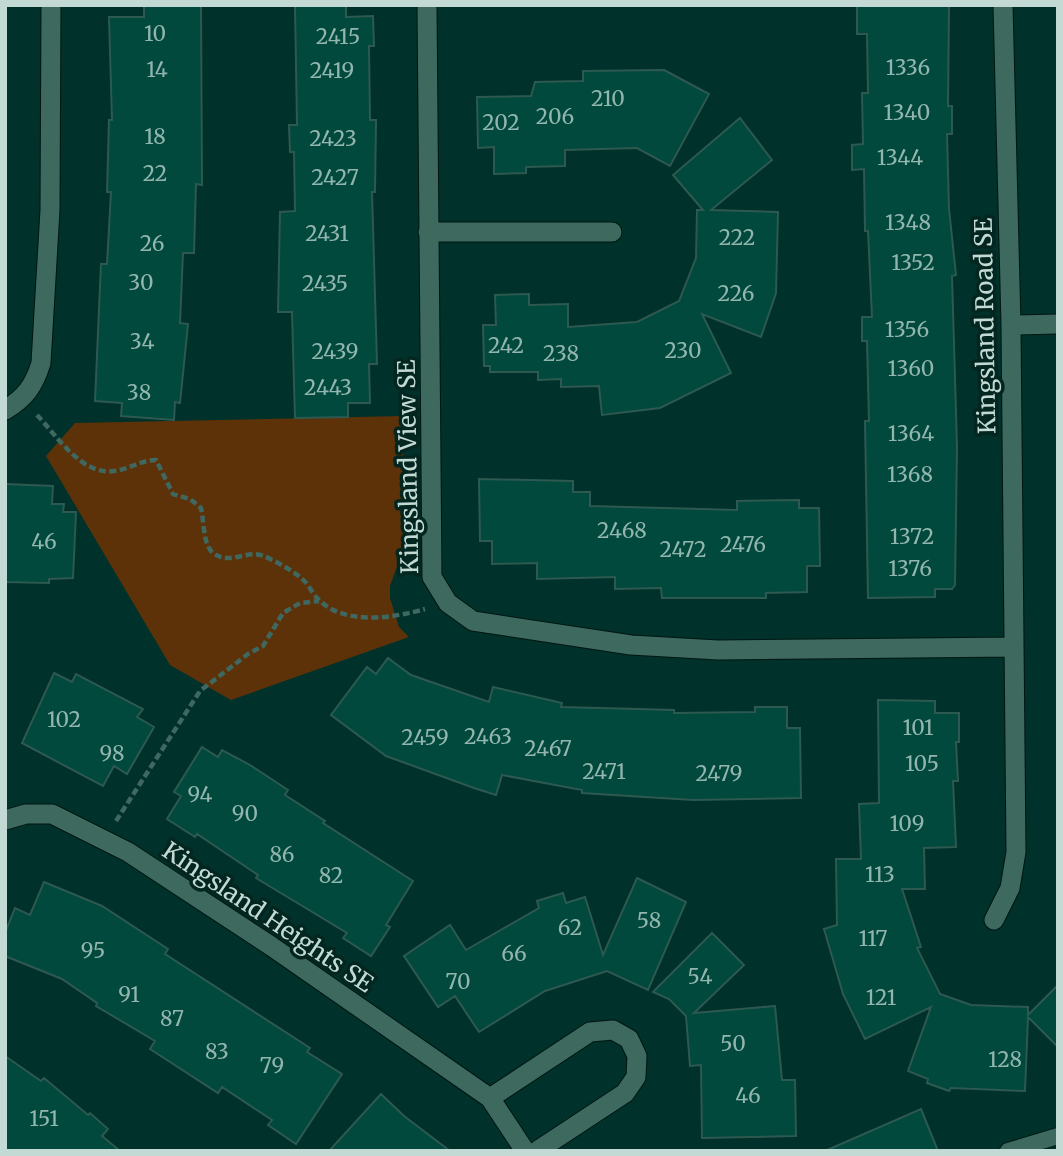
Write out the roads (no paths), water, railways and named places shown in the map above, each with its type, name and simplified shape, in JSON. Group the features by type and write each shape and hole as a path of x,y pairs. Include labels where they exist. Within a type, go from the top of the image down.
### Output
{"street":[{"path":"5,411 23,399 35,382 41,363 50,210 51,5"},
{"name":"Kingsland View SE","path":"427,5 432,577 448,603 473,621 631,646 718,650 1013,647"},
{"name":"Kingsland Road SE","path":"994,920 1010,888 1016,852 1011,325 1003,5"},
{"path":"428,232 612,233"},
{"path":"1011,325 1058,324"},
{"name":"Kingsland Heights SE","path":"5,820 26,814 52,814 128,852 271,946 490,1098 525,1151"},
{"path":"490,1098 590,1032 613,1030 629,1039 637,1056 636,1077 625,1093 537,1151"}],"lane":[{"path":"1008,1151 1058,1136"}]}
